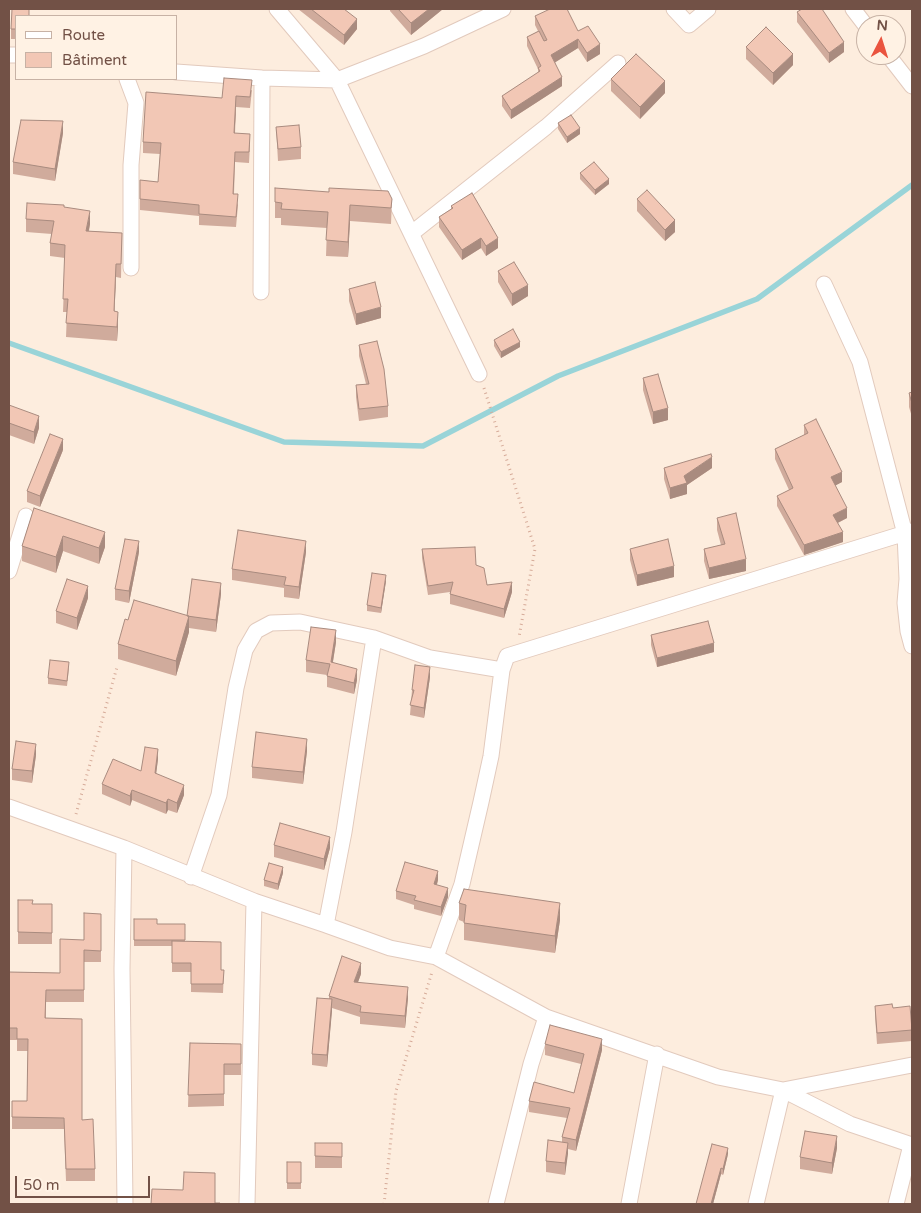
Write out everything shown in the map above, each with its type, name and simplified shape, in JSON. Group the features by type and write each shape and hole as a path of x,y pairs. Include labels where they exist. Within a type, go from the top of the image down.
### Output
{"street":[{"path":"277,9 337,80 479,374"},
{"path":"178,72 262,78 337,80 424,46 503,9"},
{"path":"674,9 689,25 708,9"},
{"path":"412,234 546,127 618,63"},
{"path":"896,65 912,86"},
{"path":"261,292 262,78"},
{"path":"127,80 136,103 131,165 130,268"},
{"path":"824,284 860,362 909,532 905,603 908,631 912,646"},
{"path":"9,571 26,516"},
{"path":"436,957 462,884 491,756 502,670 507,656 909,532"},
{"path":"191,877 219,794 236,688 245,650 256,632 271,623 300,622 374,638 430,658 502,670"},
{"path":"326,925 344,832 374,638"},
{"path":"9,807 124,848 254,902 390,948 436,957 546,1017 718,1076 784,1090 850,1124 912,1145 896,1204"},
{"path":"124,848 122,969 125,1204"},
{"path":"248,1204 254,902"},
{"path":"496,1204 531,1064 546,1017"},
{"path":"629,1204 657,1054"},
{"path":"784,1090 912,1066"},
{"path":"756,1204 784,1090"}],"path":[{"path":"479,374 535,549 516,652"},
{"path":"72,829 117,667"},
{"path":"384,1204 396,1091 436,957"}],"building":[{"path":"12,9 29,9 29,15 15,15 15,29 11,29"},
{"path":"311,9 344,9 357,19 344,35"},
{"path":"398,9 429,9 411,23"},
{"path":"550,9 567,9 578,31 588,26 600,44 587,53 578,39 551,55 562,77 511,110 502,96 540,71 538,68 541,66 527,37 539,31 544,41 547,40 535,16"},
{"path":"802,9 822,9 844,42 829,53 797,12"},
{"path":"766,27 793,54 773,73 746,47"},
{"path":"636,54 665,81 640,107 611,79"},
{"path":"224,78 252,80 250,97 236,96 234,133 250,134 249,152 235,152 233,194 238,194 236,217 199,214 199,205 140,199 140,180 158,182 161,143 143,142 146,92 222,98"},
{"path":"571,115 580,128 567,137 558,123"},
{"path":"21,120 63,121 55,169 13,162"},
{"path":"299,125 301,147 278,149 276,127"},
{"path":"594,162 609,179 595,190 580,173"},
{"path":"275,188 329,192 329,188 388,191 392,199 391,208 350,205 348,242 326,240 328,212 281,209 282,203 275,202"},
{"path":"647,190 675,220 665,230 637,199"},
{"path":"472,193 498,238 486,246 481,238 462,250 439,217 453,208 451,206"},
{"path":"27,203 64,205 64,207 90,211 86,231 122,233 121,264 116,264 114,311 118,312 117,327 66,323 68,299 63,299 65,245 50,243 54,221 26,219"},
{"path":"514,262 528,285 512,294 498,271"},
{"path":"375,282 381,307 356,314 349,289"},
{"path":"513,329 520,342 501,352 494,340"},
{"path":"377,341 384,369 388,406 359,409 356,385 369,384 359,345"},
{"path":"658,374 668,408 653,412 643,378"},
{"path":"912,392 912,403 909,393"},
{"path":"9,405 39,416 34,432 9,423"},
{"path":"816,419 842,472 831,477 847,508 833,515 843,532 804,545 777,496 793,488 775,449 808,433 804,425"},
{"path":"50,434 63,439 40,496 27,491"},
{"path":"711,454 712,457 684,476 687,483 670,488 664,468"},
{"path":"34,508 105,532 99,548 63,536 56,557 22,546"},
{"path":"736,513 746,559 709,568 704,549 725,544 717,518"},
{"path":"238,530 306,541 299,587 284,585 286,577 232,569"},
{"path":"125,539 139,541 129,591 115,589"},
{"path":"668,539 674,566 637,575 630,549"},
{"path":"475,547 476,565 484,568 487,585 512,582 504,609 450,594 453,582 428,586 422,549"},
{"path":"372,573 386,575 381,608 367,605"},
{"path":"67,579 88,586 77,618 56,611"},
{"path":"192,579 221,583 216,620 187,616"},
{"path":"134,600 189,616 176,661 118,644 125,619 128,620"},
{"path":"708,621 714,643 657,658 651,635"},
{"path":"311,627 336,630 331,662 357,669 354,683 327,676 330,664 306,660"},
{"path":"50,660 69,662 67,681 48,678"},
{"path":"415,665 430,667 424,708 410,705 414,690 412,690"},
{"path":"256,732 307,739 303,772 252,767"},
{"path":"16,741 36,744 32,771 12,769"},
{"path":"145,747 158,749 155,773 184,785 177,803 168,799 166,803 132,790 130,796 102,784 113,759 141,771"},
{"path":"280,823 330,837 324,859 274,845"},
{"path":"405,862 438,871 434,884 448,888 441,907 414,900 416,896 396,891"},
{"path":"269,863 283,867 278,884 264,880"},
{"path":"464,889 560,903 555,936 464,923 466,905 459,903"},
{"path":"18,900 33,900 32,904 52,904 52,933 18,932"},
{"path":"84,913 101,914 101,951 84,950 84,990 46,990 45,1018 82,1019 82,1120 93,1119 95,1169 66,1169 64,1118 12,1117 12,1101 27,1101 28,1039 17,1039 17,1028 9,1028 9,972 60,973 60,939 84,940"},
{"path":"134,919 157,919 157,924 185,924 185,940 134,940"},
{"path":"172,941 221,942 221,970 224,970 223,984 191,984 191,963 172,963"},
{"path":"342,956 361,963 354,982 408,987 405,1016 360,1012 361,1006 329,996"},
{"path":"317,998 332,999 327,1055 312,1054"},
{"path":"892,1004 893,1008 910,1006 912,1030 877,1033 875,1006"},
{"path":"550,1025 602,1039 576,1140 562,1137 570,1108 529,1101 534,1082 574,1093 584,1054 545,1044"},
{"path":"190,1043 241,1044 241,1064 224,1064 224,1094 188,1095"},
{"path":"805,1131 837,1136 832,1163 800,1157"},
{"path":"548,1140 568,1143 565,1163 546,1161"},
{"path":"315,1143 342,1143 342,1157 315,1156"},
{"path":"712,1144 728,1148 723,1169 721,1168 711,1204 696,1204"},
{"path":"287,1162 301,1162 301,1183 287,1183"},
{"path":"184,1172 215,1173 215,1203 220,1204 151,1204 152,1189 183,1190"}],"waterway":[{"path":"9,343 284,442 423,446 558,376 757,299 912,185"}]}
